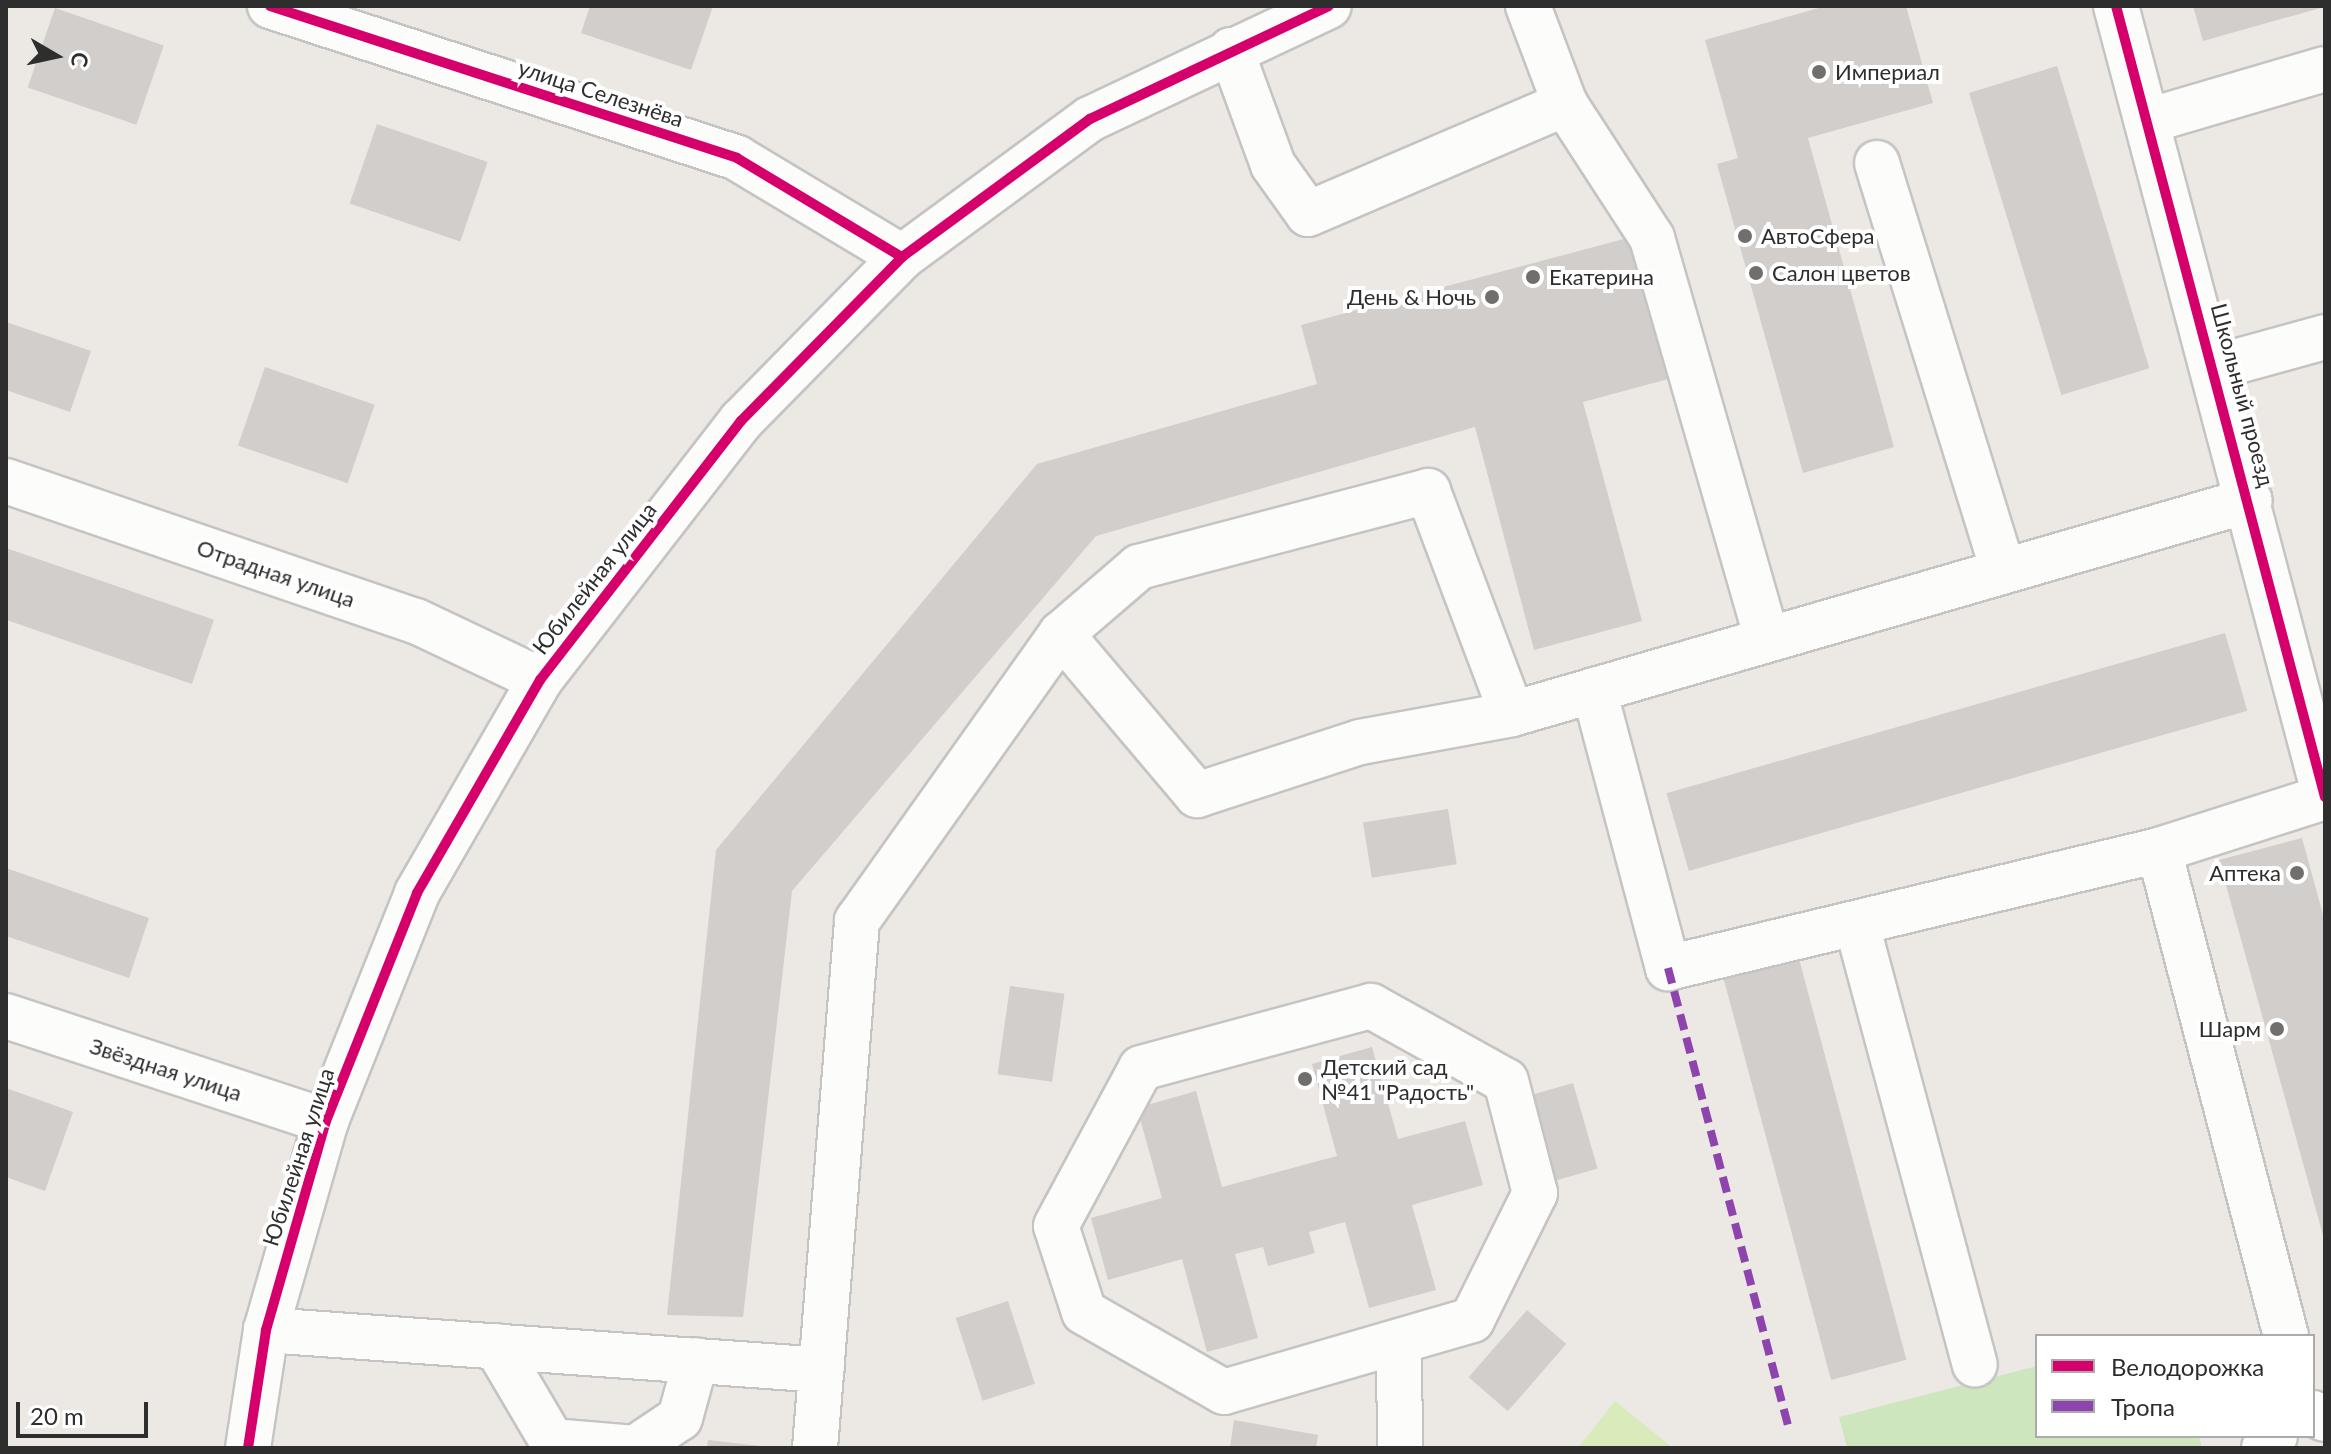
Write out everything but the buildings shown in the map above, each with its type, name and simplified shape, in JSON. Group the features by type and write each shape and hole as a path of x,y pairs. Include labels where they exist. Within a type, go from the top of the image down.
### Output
{"street":[{"name":"улица Селезнёва","path":"270,6 737,158 902,257"},
{"name":"Юбилейная улица","path":"248,1448 266,1330 326,1121 417,893 540,680 741,421 902,257 1090,119 1231,50 1272,17 1329,6"},
{"path":"1528,6 1565,104 1652,238 1767,639"},
{"name":"Школьный проезд","path":"2116,6 2216,367 2325,797"},
{"path":"1231,50 1273,165 1308,214 1565,104"},
{"path":"2148,121 2325,69"},
{"path":"1877,163 2003,571"},
{"path":"2216,367 2325,337"},
{"name":"Отрадная улица","path":"6,481 416,621 540,680"},
{"path":"815,1448 857,921 1061,634 1139,567 1428,491 1512,714"},
{"path":"1061,634 1197,795 1360,742 1512,714 2250,500"},
{"path":"1594,690 1668,968 2159,850 2325,797"},
{"path":"2159,850 2285,1334"},
{"path":"1857,925 1975,1364"},
{"path":"1371,1006 1506,1081 1535,1193 1472,1320 1399,1342 1224,1392 1084,1312 1056,1226 1141,1068 1371,1006"},
{"name":"Звёздная улица","path":"6,1016 326,1121"},
{"path":"266,1330 822,1370"},
{"path":"1399,1342 1400,1448"},
{"path":"496,1346 552,1441 635,1448 680,1418 696,1360"}],"green space":[{"path":"2035,1367 2035,1438 2200,1438 2202,1448 1847,1448 1839,1417"},
{"path":"1615,1401 1673,1448 1578,1448"}],"marked path":[{"path":"1668,968 1790,1432"}],"cycle path":[{"path":"270,6 737,158 902,257"},
{"path":"248,1448 266,1330 326,1121 417,893 540,680 741,421 902,257 1090,119 1329,6"},
{"path":"2116,6 2325,797"}],"place":[{"name":"Империал","path":"1819,72"},
{"name":"АвтоСфера","path":"1745,236"},
{"name":"Салон цветов","path":"1756,273"},
{"name":"Екатерина","path":"1533,277"},
{"name":"День & Ночь","path":"1492,297"},
{"name":"Аптека","path":"2297,873"},
{"name":"Шарм","path":"2277,1029"},
{"name":"Детский сад №41 \"Радость\"","path":"1305,1079"}]}
